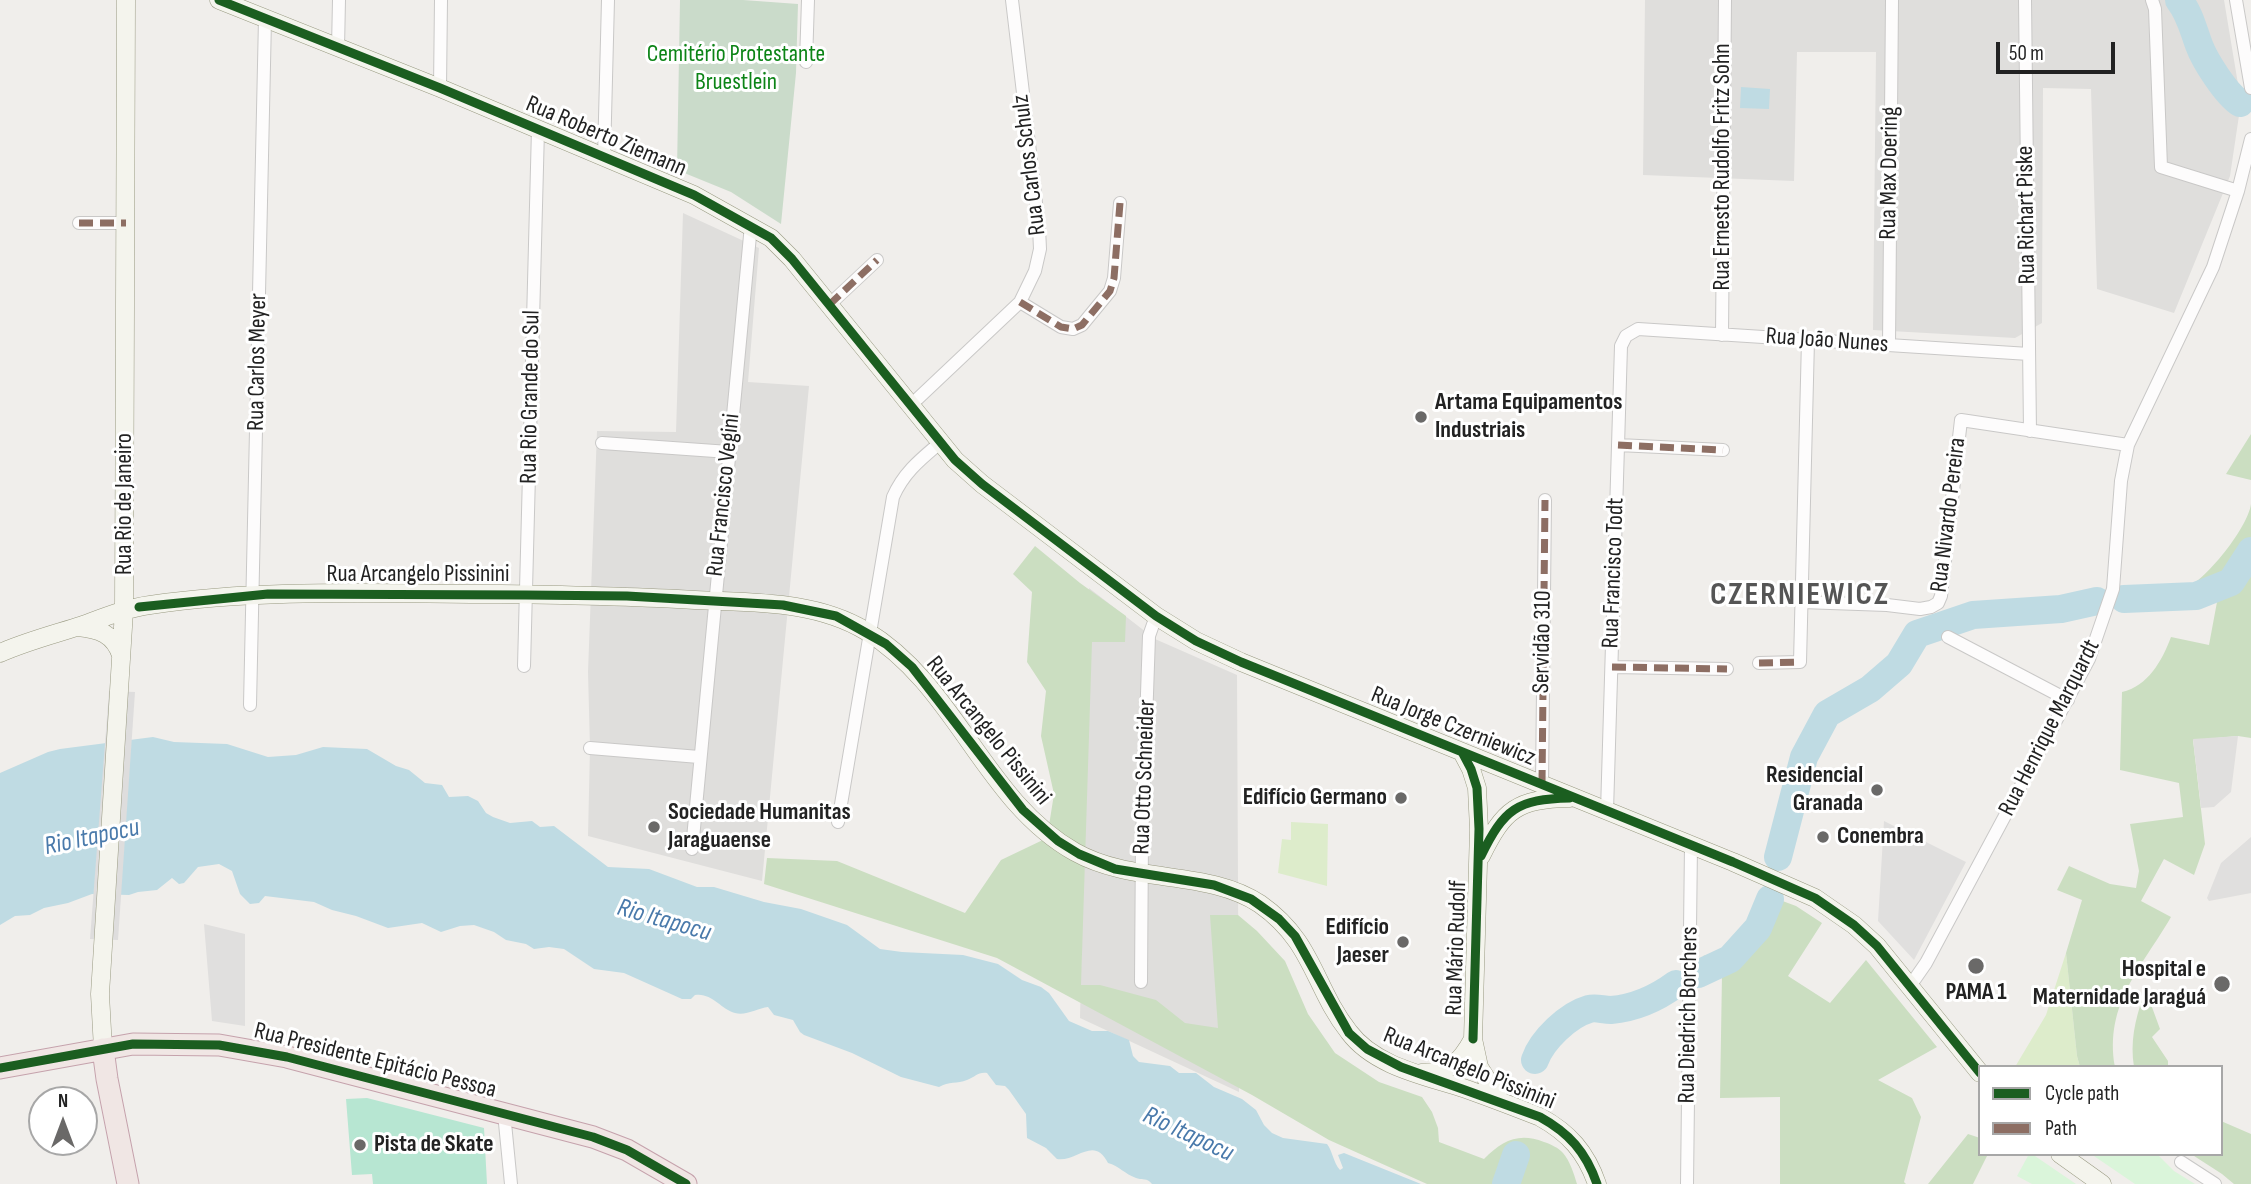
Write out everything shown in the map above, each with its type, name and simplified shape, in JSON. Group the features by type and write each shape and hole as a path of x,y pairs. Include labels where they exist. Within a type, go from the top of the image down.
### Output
{"highway":[{"name":"Rua Presidente Epitácio Pessoa","path":"0,1068 143,1044 201,1044 246,1049 341,1070 593,1137 627,1150 685,1184"},
{"path":"103,1049 128,1184"}],"main road":[{"name":"Rua Rio de Janeiro","path":"103,1049 100,995 124,611 126,0"},
{"name":"Rua Roberto Ziemann","path":"219,0 538,129 694,195 751,225 771,238 911,405"},
{"name":"Rua Jorge Czerniewicz","path":"911,405 955,460 982,484 1157,616 1196,640 1241,662 1815,898 1854,925 1877,946 1978,1071"},
{"name":"Rua Arcangelo Pissinini","path":"0,653 30,640 124,611 155,604 253,595 526,595 714,601 810,609 840,617 894,650 923,678 1009,794 1033,821 1079,854 1115,869 1214,885 1240,894 1270,911 1287,926 1302,946 1349,1033 1367,1049 1388,1062 1501,1102 1559,1127 1576,1142 1597,1184"},
{"path":"75,627 106,633 115,641 122,658"},
{"name":"Rua Mário Rudolf","path":"1462,752 1477,788 1480,859 1473,1039 1479,1068 1501,1102"},
{"name":"Rua Mário Rudolf","path":"1480,859 1502,818 1513,809 1542,800 1576,798"},
{"name":"Rua Mário Rudolf","path":"1417,1073 1437,1072 1457,1063 1473,1039"},
{"path":"2063,1156 2102,1184"}],"street":[{"path":"338,48 339,0"},
{"path":"440,88 441,0"},
{"path":"604,157 608,0"},
{"path":"806,62 808,0"},
{"name":"Rua Carlos Schulz","path":"911,405 1020,302 1035,271 1040,249 1012,0"},
{"name":"Rua Ernesto Rudolfo Fritz Sohn","path":"1722,335 1725,0"},
{"name":"Rua Max Doering","path":"1889,345 1892,0"},
{"name":"Rua Richart Piske","path":"2025,0 2030,430"},
{"path":"2152,0 2155,9 2161,167 2238,191"},
{"path":"2236,0 2251,88"},
{"name":"Rua Carlos Meyer","path":"250,705 265,19"},
{"name":"Rua Rio Grande do Sul","path":"524,666 538,129"},
{"name":"Rua Henrique Marquardt","path":"1910,986 1926,963 2089,659 2113,589 2121,481 2127,445 2213,267 2238,191 2251,139"},
{"path":"1020,302 1061,327 1073,329 1082,325 1110,291 1114,278 1120,203"},
{"path":"79,223 126,223"},
{"name":"Rua Francisco Vegini","path":"691,849 751,225"},
{"path":"829,305 877,260"},
{"name":"Rua João Nunes","path":"1626,336 1639,330 2029,354"},
{"name":"Rua Francisco Todt","path":"1607,811 1621,346 1626,336"},
{"path":"1759,663 1800,662 1808,340"},
{"name":"Rua Nivardo Pereira","path":"1802,603 1887,605 1920,609 1938,603 1941,596 1961,420 2030,430"},
{"path":"2030,430 2127,445"},
{"path":"838,822 893,497 900,481 910,469 941,442"},
{"path":"602,443 729,452"},
{"path":"1618,445 1723,450"},
{"name":"Servidão 310","path":"1542,784 1545,500"},
{"name":"Rua Otto Schneider","path":"1141,982 1149,636 1157,616"},
{"path":"1948,637 2068,700"},
{"path":"1612,667 1727,669"},
{"path":"590,748 699,757"},
{"name":"Rua Diedrich Borchers","path":"1687,1184 1691,845"},
{"path":"504,1113 511,1184"},
{"path":"2181,1163 2215,1184"}],"shaded area":[{"path":"1645,0 2224,0 2241,102 2230,176 2174,313 2097,289 2091,89 2043,88 2042,323 2015,338 1873,330 1876,52 1797,52 1794,181 1643,175"},
{"path":"683,213 759,248 748,382 809,386 762,881 588,836 588,672 597,431 676,432"},
{"path":"1089,588 1155,639 1237,675 1239,1092 1080,1018"},
{"path":"2238,736 2231,792 2214,807 2201,808 2193,739"},
{"path":"1884,821 1966,862 1914,960 1878,921"},
{"path":"2251,837 2251,893 2209,901 2207,898 2221,863"},
{"path":"204,924 245,934 245,1026 212,1021"}],"green space":[{"name":"Cemitério Protestante Bruestlein","path":"680,0 743,0 798,4 796,73 781,224 731,192 677,170"},
{"path":"2251,434 2251,480 2226,474"},
{"path":"2251,504 2251,738 2238,736 2193,740 2205,844 2194,875 2164,859 2141,901 2171,917 2128,987 2120,1005 2113,1045 2115,1065 2079,1065 2066,953 2082,900 2057,890 2069,866 2110,884 2136,888 2139,871 2130,824 2183,817 2179,783 2120,770 2122,692 2147,678 2163,655 2171,637 2209,645 2217,602 2201,597 2127,602 2128,593 2159,594 2187,588 2222,556 2248,515"},
{"path":"1035,546 1126,616 1125,642 1092,642 1081,985 1100,985 1156,1000 1185,1023 1218,1028 1210,915 1238,915 1285,961 1308,1014 1335,1053 1379,1082 1422,1097 1432,1112 1438,1128 1439,1142 1484,1159 1497,1147 1511,1140 1535,1139 1561,1151 1570,1164 1577,1184 1427,1184 1329,1140 1252,1095 997,958 764,884 767,858 837,861 965,913 1001,860 1047,838 1054,794 1041,736 1046,691 1027,662 1032,592 1013,574"},
{"path":"1291,822 1328,824 1327,886 1278,873 1282,839 1291,840"},
{"path":"1761,893 1796,906 1822,923 1788,976 1830,1003 1866,960 1937,1047 1878,1080 1912,1098 1921,1117 1904,1182 1906,1184 1780,1184 1780,1097 1720,1098 1722,974 1702,974 1703,956 1721,951 1746,931"},
{"path":"2066,953 2079,1065 2016,1065 2046,1015"},
{"path":"2143,997 2149,999 2160,1029 2152,1037 2168,1065 2134,1065 2134,1031"},
{"path":"367,1098 484,1128 487,1184 373,1184 372,1174 352,1175 346,1099"},
{"path":"2223,1122 2251,1134 2251,1184 2234,1184 2194,1156 2223,1156"},
{"path":"1968,1134 1978,1137 1978,1156 1987,1156 1973,1184 1928,1184"},
{"path":"2028,1156 2035,1156 2076,1184 2032,1184 2017,1176"},
{"path":"2094,1156 2159,1156 2174,1171 2195,1184 2135,1184"}],"water":[{"path":"1741,87 1770,89 1769,109 1740,108"},
{"name":"Rio Itapocu","path":"153,737 174,742 227,744 268,757 296,755 323,747 367,749 396,766 409,770 425,783 442,785 449,797 468,796 478,801 486,813 493,817 510,823 532,821 540,827 554,826 608,867 649,869 697,887 714,887 764,902 801,909 847,925 880,949 963,955 998,964 1049,993 1069,1021 1092,1031 1108,1031 1129,1040 1133,1056 1139,1062 1170,1066 1179,1073 1196,1073 1214,1087 1242,1099 1256,1110 1272,1133 1283,1138 1327,1144 1340,1170 1343,1168 1338,1155 1344,1153 1421,1184 1152,1184 1108,1163 1097,1151 1091,1150 1057,1159 1046,1148 1027,1138 1026,1114 1009,1090 1005,1086 996,1085 987,1073 939,1087 901,1077 852,1053 804,1035 793,1020 774,1015 768,1007 739,1014 706,996 695,995 691,999 682,999 624,973 594,969 564,949 534,949 474,925 441,932 422,923 388,928 314,902 265,896 259,903 250,904 240,894 232,871 219,864 198,867 184,883 179,884 172,878 157,890 129,895 92,894 44,908 30,915 15,916 0,925 0,773 60,749"}],"pier":[{"path":"109,691 135,692 118,940 90,939"}],"waterway":[{"path":"2179,0 2189,16 2211,68 2222,85 2240,103"},
{"path":"2124,599 2196,596 2231,582 2251,551"},
{"path":"1778,857 1804,757 1827,714 1870,689 1899,664 1917,634 1973,615 2061,609 2097,601"},
{"path":"1698,974 1730,959 1758,928 1770,899"},
{"path":"1535,1060 1550,1037 1581,1012 1592,1008 1611,1010 1637,1005 1676,984"},
{"path":"1506,1184 1516,1155"}],"marked path":[{"path":"1020,302 1061,327 1073,329 1082,325 1110,291 1114,278 1120,203"},
{"path":"79,223 126,223"},
{"path":"829,305 877,260"},
{"path":"1618,445 1723,450"},
{"path":"1542,784 1545,500"},
{"path":"1759,663 1800,662"},
{"path":"1612,667 1727,669"}],"cycle path":[{"path":"219,0 440,88 694,195 771,238 792,259 955,460 982,484 1156,616 1196,641 1241,662 1733,862 1815,898 1854,925 1877,946 1978,1071"},
{"path":"139,607 268,594 627,596 783,605 836,616 886,644 912,667 1023,810 1058,841 1079,854 1115,869 1214,885 1251,899 1279,919 1295,936 1349,1033 1367,1049 1401,1067 1540,1117 1575,1144 1588,1162 1597,1184"},
{"path":"1462,752 1477,788 1479,829 1473,1039"},
{"path":"1481,856 1497,827 1514,810 1537,801 1570,798"},
{"path":"0,1068 133,1044 219,1045 287,1057 593,1137 627,1150 686,1184"}],"place":[{"name":"Artama Equipamentos Industriais","path":"1421,417"},
{"name":"Residencial Granada","path":"1877,790"},
{"name":"Edifício Germano","path":"1401,798"},
{"name":"Sociedade Humanitas Jaraguaense","path":"654,827"},
{"name":"Conembra","path":"1823,837"},
{"name":"Edifício Jaeser","path":"1403,942"},
{"name":"PAMA 1","path":"1976,966"},
{"name":"Hospital e Maternidade Jaraguá","path":"2222,984"},
{"name":"Pista de Skate","path":"360,1145"}],"district":[{"name":"CZERNIEWICZ","path":"1800,596"}]}
